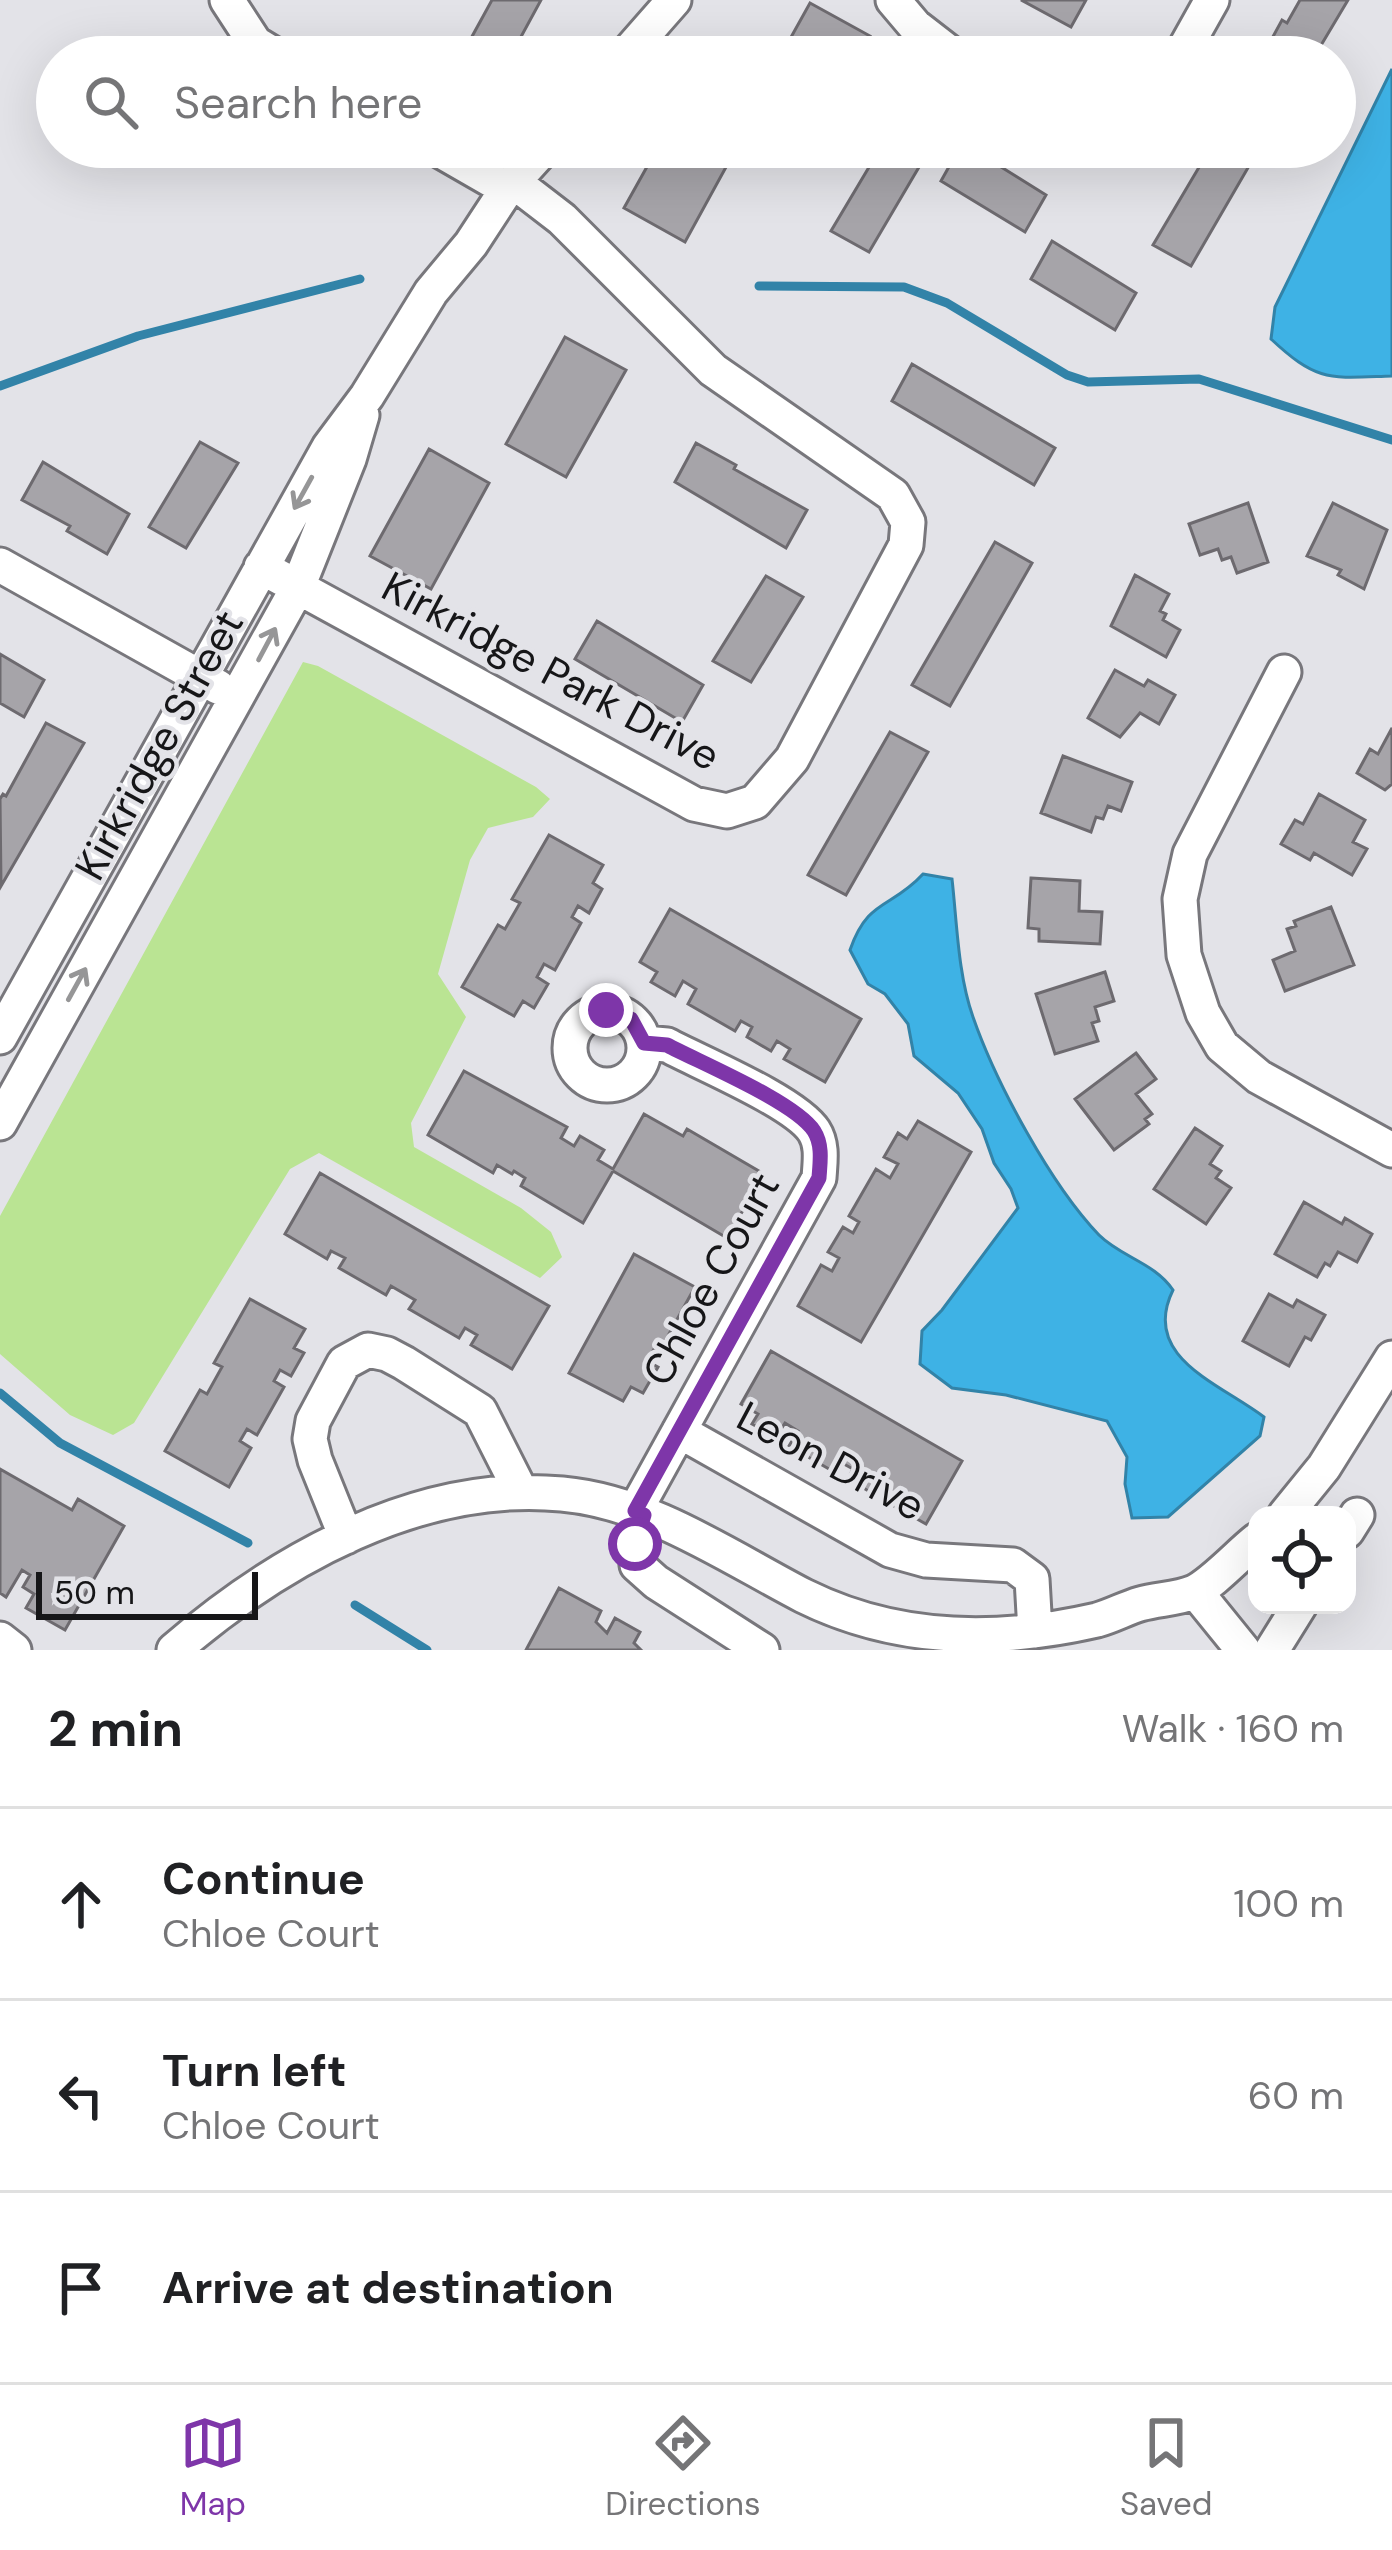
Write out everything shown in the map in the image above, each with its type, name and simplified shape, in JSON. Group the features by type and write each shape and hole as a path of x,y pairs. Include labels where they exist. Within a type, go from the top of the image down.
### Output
{"street":[{"path":"226,0 250,36"},
{"path":"642,36 674,0"},
{"path":"893,0 928,36"},
{"path":"1192,36 1212,0"},
{"name":"Kirkridge Park Drive","path":"261,567 694,804 727,811 755,802 792,759 906,544 908,522 893,495 713,370 562,219 475,168"},
{"name":"Kirkridge Street","path":"4,1020 329,447 367,396 406,330 526,168"},
{"name":"Kirkridge Street","path":"0,1124 298,587 349,459 367,396"},
{"path":"0,565 238,698"},
{"path":"1283,672 1190,854 1180,899 1184,956 1203,1013 1222,1046 1259,1077 1392,1150"},
{"path":"4,1020 49,1035"},
{"name":"Chloe Court","path":"640,1513 819,1178 821,1153 817,1134 798,1114 667,1045 644,1043"},
{"path":"346,1537 310,1439 313,1421 344,1363 368,1350 404,1363 480,1411 521,1492"},
{"path":"1292,1506 1382,1401 1392,1358"},
{"name":"Leon Drive","path":"680,1431 890,1550 926,1560 1013,1565 1031,1579 1035,1631"},
{"path":"174,1650 230,1606 346,1537 406,1513 521,1492 564,1494 640,1513 807,1597 885,1628 936,1634 1035,1631 1101,1619 1140,1604 1196,1592 1248,1548"},
{"path":"640,1513 635,1544 638,1564 656,1582 763,1650"},
{"path":"1196,1592 1243,1650"},
{"path":"1272,1650 1294,1614"},
{"path":"0,1639 14,1650"}],"green space":[{"path":"303,662 318,666 550,799 533,817 488,828 470,860 438,974 466,1017 411,1123 414,1147 521,1208 551,1232 562,1257 540,1278 319,1153 290,1169 134,1423 113,1435 70,1415 0,1354 0,1216"}],"water":[{"path":"1392,69 1392,376 1326,375 1301,364 1271,339 1275,307 1343,168 1356,168 1356,142"},
{"path":"923,874 952,879 961,966 973,1017 1010,1102 1044,1161 1099,1235 1157,1273 1173,1290 1166,1313 1167,1333 1175,1351 1207,1380 1264,1417 1260,1436 1168,1517 1132,1518 1125,1484 1127,1457 1107,1421 1006,1395 952,1388 920,1364 922,1331 1018,1208 982,1129 958,1093 914,1056 908,1024 885,994 868,984 850,950 864,921"}],"building":[{"path":"492,0 541,0 521,36 472,36"},
{"path":"1021,0 1086,0 1071,27"},
{"path":"1300,0 1348,0 1327,36 1273,36 1282,20 1287,23"},
{"path":"810,3 870,36 792,36"},
{"path":"646,168 726,168 685,242 624,208"},
{"path":"868,168 918,168 869,252 831,231"},
{"path":"948,168 1003,168 1046,195 1025,232 941,181"},
{"path":"1199,168 1248,168 1191,266 1153,245"},
{"path":"1052,241 1136,293 1115,330 1031,279"},
{"path":"565,337 626,370 566,477 506,444"},
{"path":"912,364 1055,448 1034,485 892,401"},
{"path":"200,442 238,463 186,548 149,527"},
{"path":"696,443 807,510 786,548 675,482"},
{"path":"429,449 489,483 431,589 370,556"},
{"path":"43,462 129,514 107,554 67,531 70,526 22,500"},
{"path":"1248,503 1268,562 1237,573 1231,557 1222,560 1218,549 1200,555 1189,524"},
{"path":"1333,503 1387,530 1364,589 1338,575 1341,570 1307,556"},
{"path":"995,542 1032,563 950,706 912,685"},
{"path":"1135,575 1169,594 1160,611 1166,614 1163,620 1180,630 1166,657 1111,626"},
{"path":"766,576 803,597 751,682 713,661"},
{"path":"597,621 703,685 682,722 575,659"},
{"path":"0,654 44,680 24,717 0,703"},
{"path":"1115,670 1144,686 1148,680 1175,695 1159,724 1140,713 1120,737 1088,718"},
{"path":"46,723 84,743 1,886 0,799"},
{"path":"1392,728 1392,784 1385,790 1357,773 1370,749 1378,754"},
{"path":"890,732 928,752 846,895 808,875"},
{"path":"1063,756 1132,782 1121,811 1108,806 1103,819 1096,817 1091,832 1041,813"},
{"path":"1319,794 1365,820 1353,842 1367,849 1352,875 1314,853 1310,860 1281,844 1295,820 1303,824"},
{"path":"549,835 603,865 593,883 602,889 589,913 578,906 572,917 581,923 555,970 544,964 537,977 548,984 534,1008 523,1001 514,1016 462,987 498,925 505,929 520,903 512,899"},
{"path":"1031,878 1080,881 1079,911 1102,912 1100,944 1039,941 1039,929 1028,928"},
{"path":"1331,907 1354,965 1285,991 1273,960 1295,951 1287,929 1296,926 1294,921"},
{"path":"670,909 861,1019 825,1082 784,1059 790,1049 777,1041 771,1051 747,1037 752,1027 741,1021 735,1031 688,1004 696,989 683,981 675,996 651,982 657,972 640,962"},
{"path":"1105,972 1114,1001 1095,1007 1099,1021 1092,1023 1098,1041 1055,1054 1036,994"},
{"path":"1136,1053 1156,1079 1136,1094 1152,1114 1145,1119 1149,1124 1114,1150 1075,1099"},
{"path":"464,1071 567,1127 561,1138 574,1146 580,1136 604,1150 598,1160 613,1169 644,1114 683,1136 687,1129 764,1174 727,1238 613,1171 583,1223 521,1186 525,1178 514,1171 497,1165 493,1173 428,1135"},
{"path":"918,1121 971,1152 861,1342 798,1306 821,1265 832,1271 839,1258 828,1252 843,1227 853,1233 859,1222 849,1216 876,1169 890,1178 898,1164 884,1157 898,1133 907,1139"},
{"path":"1195,1128 1222,1146 1210,1164 1221,1171 1216,1178 1231,1188 1206,1224 1154,1189"},
{"path":"320,1173 549,1306 512,1369 471,1345 477,1335 465,1328 459,1338 409,1309 415,1300 391,1286 386,1295 339,1268 345,1258 331,1251 327,1259 285,1234"},
{"path":"1304,1202 1342,1224 1345,1218 1372,1234 1357,1262 1338,1252 1317,1277 1275,1254"},
{"path":"634,1254 695,1287 659,1352 654,1349 647,1361 658,1367 643,1393 631,1387 623,1401 569,1373"},
{"path":"1269,1294 1293,1307 1297,1300 1325,1315 1311,1340 1305,1337 1289,1366 1243,1341"},
{"path":"250,1299 305,1329 294,1348 304,1353 291,1376 280,1370 274,1381 284,1387 257,1435 247,1429 240,1441 251,1448 229,1487 165,1451 200,1390 207,1394 222,1367 214,1363"},
{"path":"771,1351 962,1461 926,1524 885,1501 891,1490 879,1483 872,1493 848,1479 853,1469 842,1463 836,1473 789,1446 798,1431 785,1423 776,1437 752,1424 758,1414 741,1404"},
{"path":"0,1469 72,1510 78,1499 124,1526 65,1630 26,1608 34,1594 23,1587 30,1575 22,1570 6,1597 0,1593"},
{"path":"559,1588 601,1611 596,1622 607,1633 615,1618 640,1632 634,1643 641,1650 526,1650"}],"waterway":[{"path":"0,386 138,336 360,279"},
{"path":"759,286 904,287 947,303 1067,375 1088,382 1199,379 1392,440"},
{"path":"0,1393 60,1443 248,1543"},
{"path":"355,1605 427,1650"}],"route":[{"path":"606,1010 631,1019 644,1043 667,1045 798,1114 817,1134 821,1153 819,1178 635,1511 644,1515 635,1544"}]}
